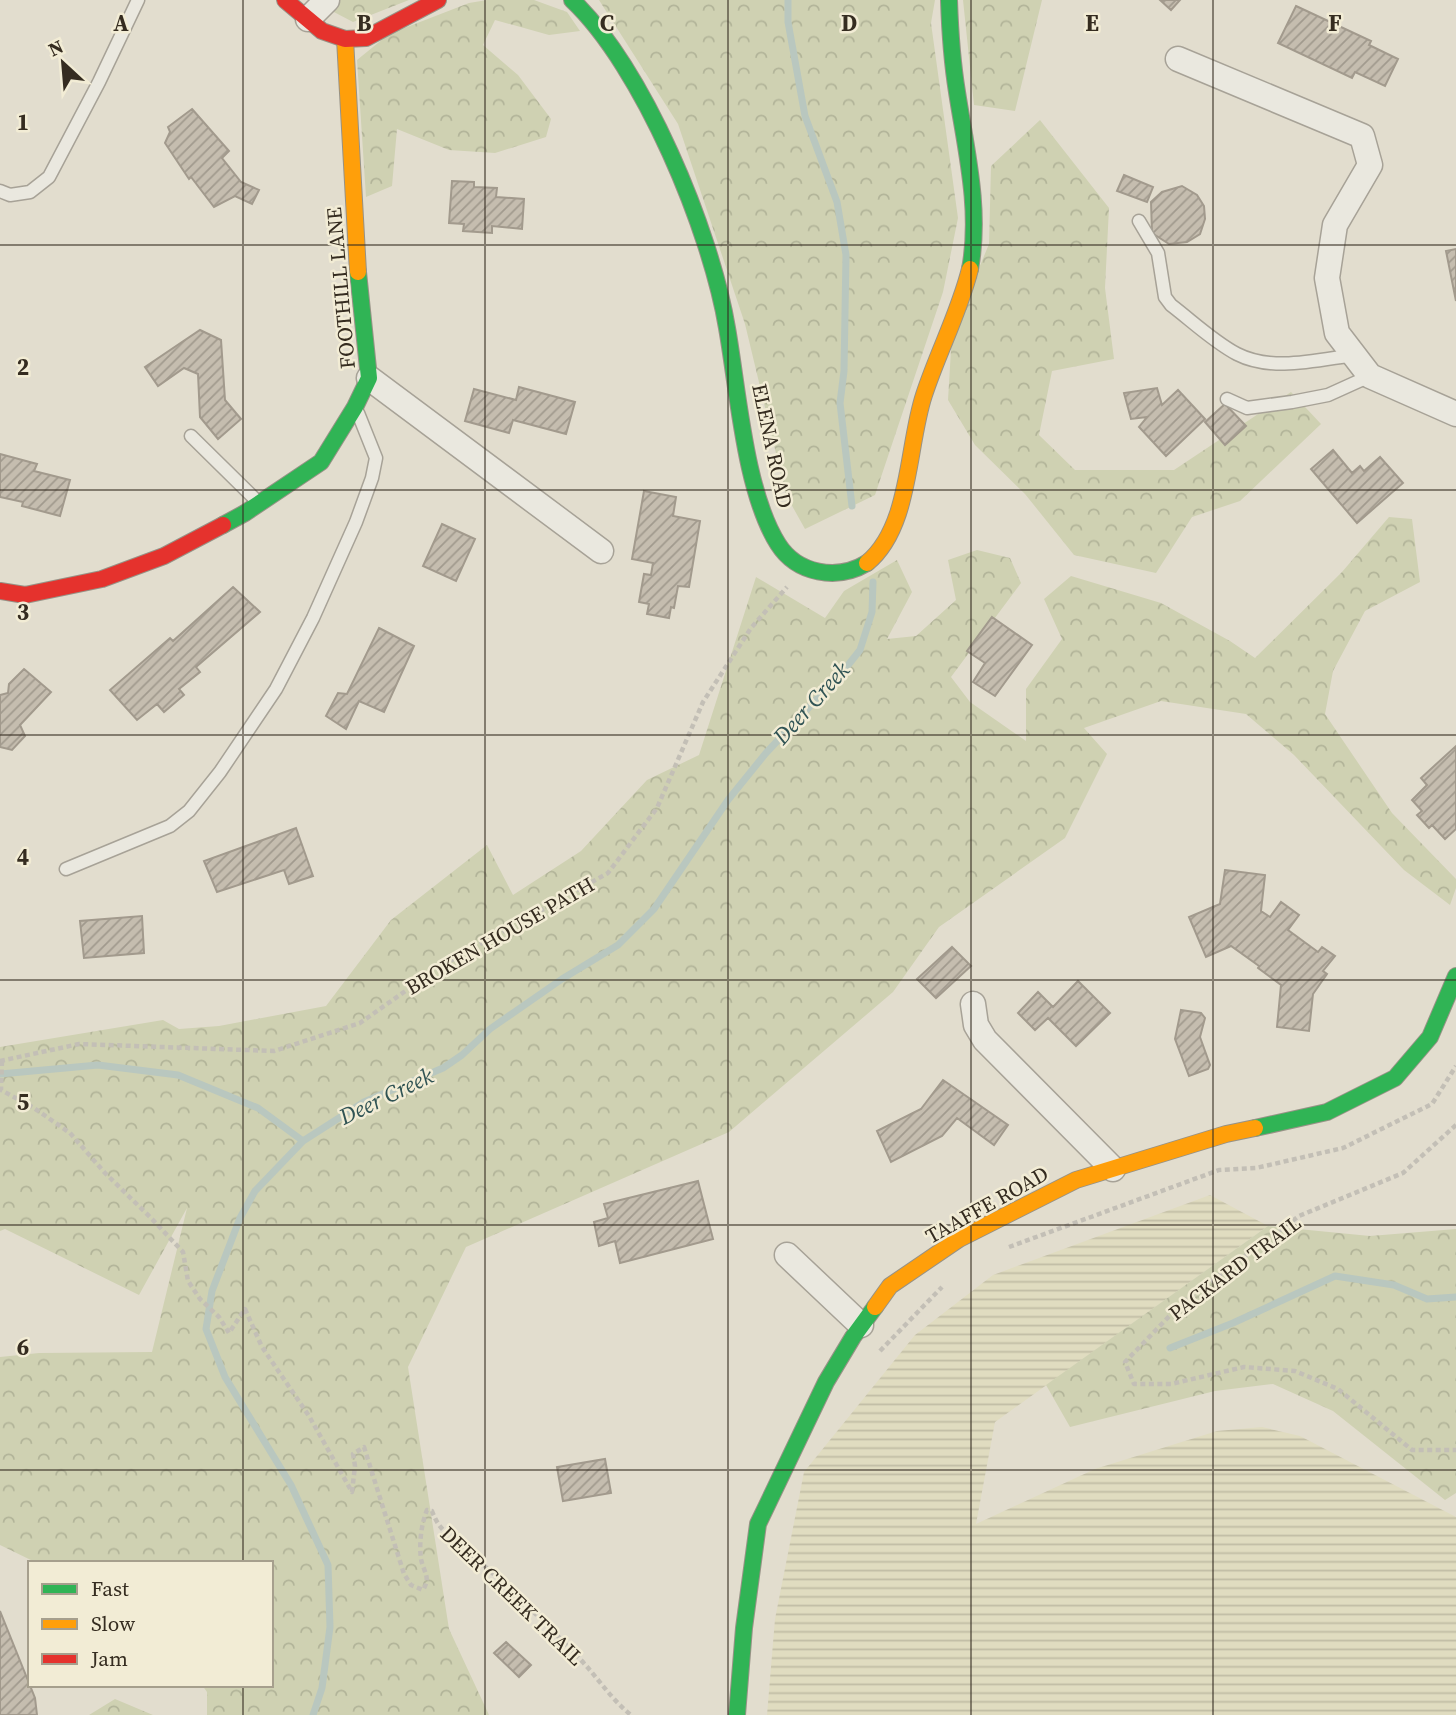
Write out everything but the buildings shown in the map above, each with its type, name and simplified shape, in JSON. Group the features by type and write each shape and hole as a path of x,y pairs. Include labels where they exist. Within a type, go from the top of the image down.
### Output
{"street":[{"path":"285,0 322,31 345,39 366,38 438,0"},
{"path":"308,19 327,0"},
{"name":"ELENA ROAD","path":"572,0 580,5 601,29 618,55 657,130 693,211 719,288 757,491 778,545 793,562 803,568"},
{"path":"803,568 821,573 859,570 884,548 898,519 924,395 967,281 973,254 975,223 967,144 953,58 949,0"},
{"name":"FOOTHILL LANE","path":"0,591 25,594 102,579 164,556 259,504 321,462 355,407 369,378 359,282 345,39"},
{"path":"1178,59 1362,136 1370,165 1335,225 1327,278 1337,332 1370,376 1456,414"},
{"path":"369,378 601,551"},
{"name":"TAAFFE ROAD","path":"737,1715 744,1628 758,1524 813,1406 861,1325 890,1286 959,1240 1076,1180 1226,1134 1327,1112 1395,1078 1430,1037 1456,976"},
{"path":"973,1004 976,1025 985,1040 1113,1169"},
{"path":"787,1255 861,1325"}],"lane":[{"path":"0,191 10,195 30,191 49,177 138,0"},
{"path":"1139,220 1158,253 1165,297 1171,305 1237,354 1265,363 1307,362 1354,355"},
{"path":"1227,399 1247,408 1293,402 1328,394 1370,376"},
{"path":"66,869 170,826 190,811 276,690 313,618 356,522 372,478 376,458 355,407"},
{"path":"191,436 259,504"}],"path":[{"name":"BROKEN HOUSE PATH","path":"1,1061 79,1044 274,1051 360,1023 440,966 608,873 657,808 703,702 751,628 803,568"},
{"path":"1,1061 1,1090"},
{"path":"1005,1249 1219,1170 1256,1168 1343,1148 1432,1104 1456,1066"},
{"name":"DEER CREEK TRAIL","path":"1,1090 34,1108 70,1133 105,1173 183,1252 188,1281 229,1333 245,1309 262,1348 309,1416 352,1492 354,1454 364,1447 404,1574 411,1585 423,1590 428,1576 421,1557 421,1532 427,1510 432,1511 443,1532 464,1547 541,1618 614,1701 631,1715"},
{"name":"PACKARD TRAIL","path":"1456,1125 1403,1173 1299,1216 1183,1302 1125,1362 1134,1384 1171,1384 1244,1367 1295,1371 1338,1389 1412,1450 1456,1450"},
{"path":"875,1356 944,1284"}],"shaded area":[{"path":"1210,1195 1268,1226 995,1422 976,1524 1095,1469 1217,1431 1262,1427 1300,1436 1456,1517 1456,1715 767,1715 775,1619 804,1472 915,1335 993,1275"}],"green space":[{"path":"311,0 409,0 353,22"},
{"path":"487,0 534,0 567,12 580,31 549,35 495,20 483,45 518,75 551,119 546,137 495,153 449,150 397,129 392,186 366,197 357,60 389,34 469,3"},
{"path":"599,0 935,0 931,23 958,218 943,292 875,495 805,529 786,495 745,324 678,124"},
{"path":"963,0 1042,0 1015,111 974,105"},
{"path":"1040,120 1109,208 1105,288 1114,359 1052,371 1039,435 1075,470 1174,470 1291,392 1321,424 1240,501 1192,517 1156,573 1074,555 1025,494 975,445 948,400 952,333 989,244 991,166"},
{"path":"1389,517 1412,519 1420,582 1365,611 1333,671 1325,714 1392,813 1456,879 1450,905 1404,870 1294,755 1246,714 1161,701 1084,728 1107,754 1065,838 939,927 893,992 729,1132 466,1247 408,1367 449,1629 489,1715 207,1715 207,1692 203,1687 273,1687 273,1561 33,1561 0,1545 0,1357 39,1353 152,1352 187,1208 139,1295 5,1229 0,1231 0,1047 163,1020 179,1029 219,1026 326,1006 391,920 487,845 513,895 581,851 647,780 699,755 756,577 825,618 844,591 897,560 912,592 887,639 916,636 956,600 948,560 977,550 1010,558 1021,583 951,677 970,702 1026,741 1026,689 1062,639 1044,599 1071,576 1161,603 1255,658 1342,572"},
{"path":"1268,1226 1370,1236 1456,1229 1456,1493 1445,1500 1333,1411 1273,1384 1215,1391 1070,1427 1046,1385"},
{"path":"115,1699 153,1715 89,1715"}],"waterway":[{"name":"Deer Creek","path":"788,0 788,22 805,116 837,202 846,255 844,371 840,403 852,506"},
{"name":"Deer Creek","path":"313,1715 322,1688 330,1627 328,1565 291,1485 225,1377 206,1329 212,1291 240,1218 255,1191 303,1141 364,1102 443,1068 462,1055 490,1029 562,979 618,945 654,909 728,800 766,753 860,650 872,612 873,582"},
{"path":"0,1074 98,1065 178,1075 258,1108 303,1141"},
{"path":"1170,1348 1233,1323 1335,1276 1394,1285 1427,1299 1456,1297"}],"traffic: fast":[{"path":"572,0 598,29 624,66 648,108 690,199 719,289 750,469 767,522 778,544 796,562 818,572 843,572 867,563"},
{"path":"949,0 954,69 973,202 970,269"},
{"path":"223,525 321,462 355,407 369,378 358,272"},
{"path":"1255,1128 1327,1112 1395,1078 1430,1037 1456,976"},
{"path":"737,1715 744,1628 758,1524 826,1382 875,1307"}],"traffic: slow":[{"path":"345,39 358,272"},
{"path":"867,563 881,548 900,507 918,415 970,269"},
{"path":"875,1307 890,1286 959,1239 1076,1180 1226,1134 1255,1128"}],"traffic: jam":[{"path":"285,0 322,31 345,39 366,38 438,0"},
{"path":"0,591 25,595 102,579 164,556 223,525"}]}
